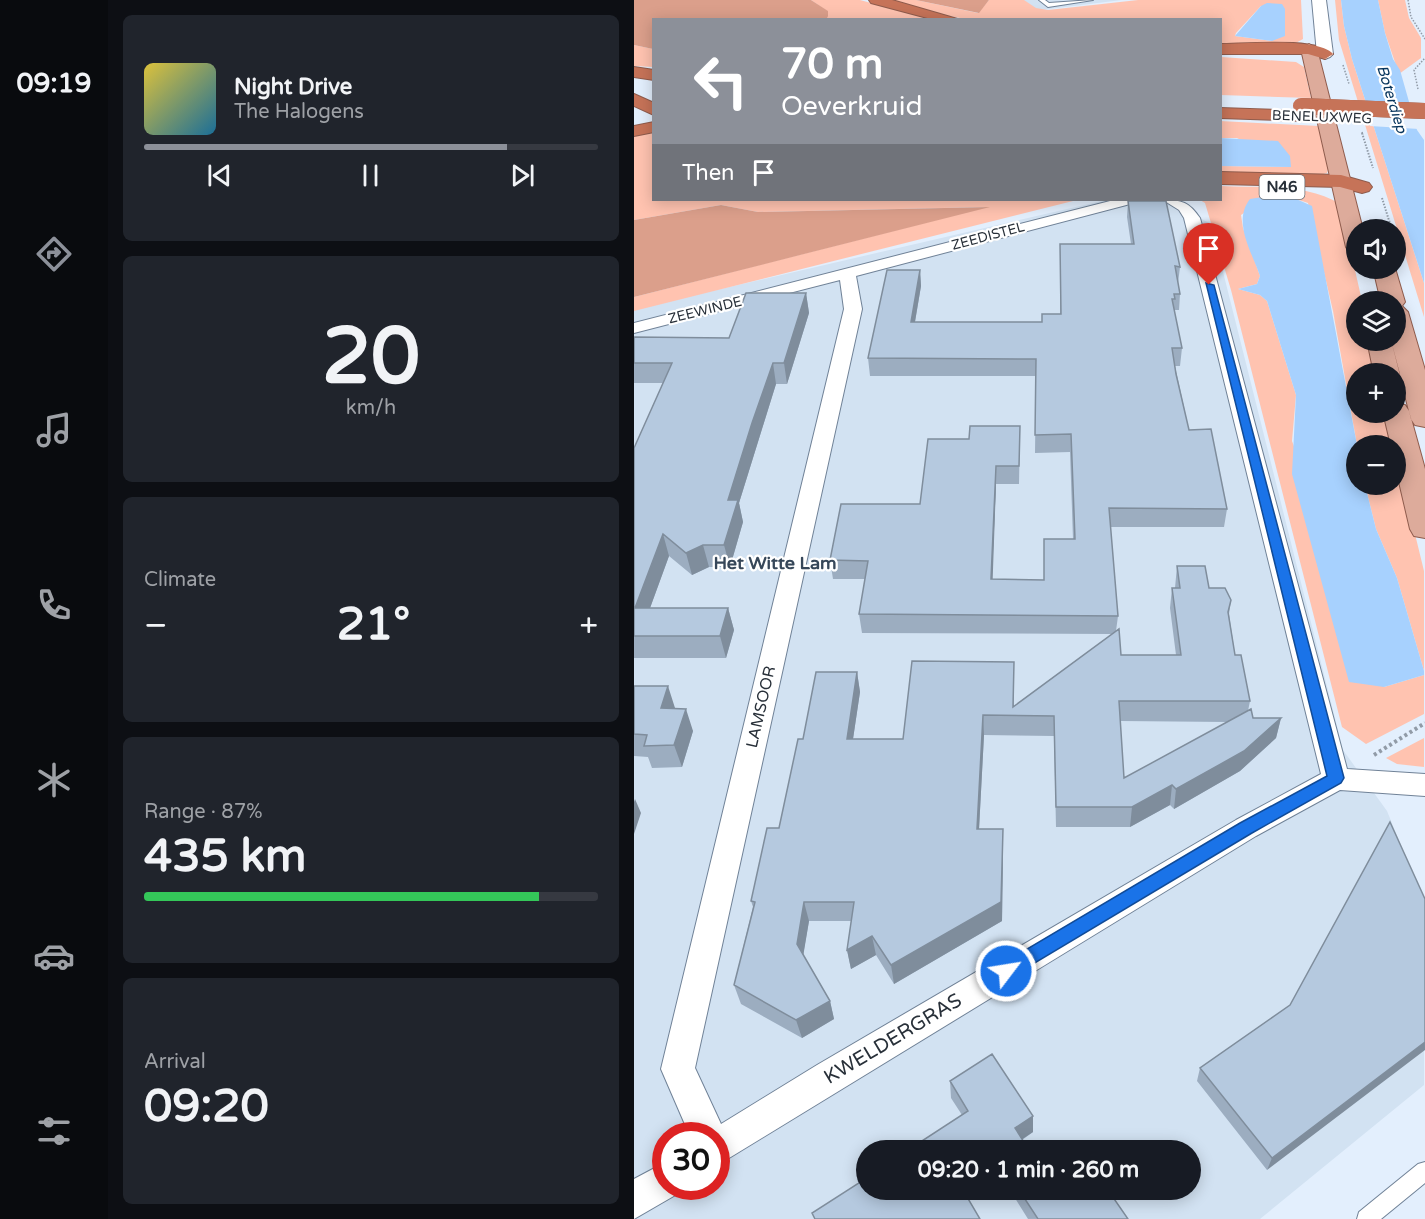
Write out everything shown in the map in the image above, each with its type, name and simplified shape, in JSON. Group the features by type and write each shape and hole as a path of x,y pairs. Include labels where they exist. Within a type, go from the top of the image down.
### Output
{"highway":[{"path":"876,0 946,18"},
{"path":"1222,49 1312,41"},
{"path":"1222,55 1312,41"},
{"path":"634,72 652,76"},
{"path":"634,77 652,76"},
{"path":"634,83 652,84"},
{"path":"634,99 652,109"},
{"name":"BENELUXWEG","path":"1222,102 1424,121"},
{"name":"BENELUXWEG","path":"1222,113 1302,111 1422,103"},
{"path":"634,131 652,127"},
{"name":"N46","path":"1222,180 1349,186"}],"main road":[{"path":"1306,0 1312,41 1349,186 1353,219"},
{"path":"1312,41 1319,0"},
{"path":"1349,186 1368,208"},
{"path":"1406,350 1424,419"},
{"path":"1399,423 1424,529"}],"street":[{"name":"ZEEDISTEL","path":"847,273 1125,201"},
{"path":"1173,201 1185,207 1192,218 1336,778 1424,785"},
{"name":"ZEEWINDE","path":"634,328 847,273"},
{"name":"LAMSOOR","path":"702,1122 678,1069 853,309 847,273"},
{"name":"KWELDERGRAS","path":"730,1139 829,1077 1246,828 1336,778"},
{"path":"634,1200 652,1189"}],"lane":[{"path":"1042,0 1048,5 1090,0"},
{"path":"1366,1219 1424,1171"}],"path":[{"path":"1408,0 1411,18 1422,31 1424,39"},
{"path":"1422,103 1414,70 1424,58"},
{"path":"1336,778 1424,723"}],"shaded area":[{"path":"634,0 811,0 828,11 827,18 652,18 652,49 634,45"},
{"path":"811,0 860,0 926,18 826,18 827,11"},
{"path":"888,0 916,0 978,13 989,0 1024,0 1036,8 1048,10 1138,0 1301,0 1303,39 1294,44 1222,48 1222,18 960,18","holes":["1261,6 1272,41 1235,36 1236,33"]},
{"path":"916,0 989,0 979,13"},
{"path":"1011,0 1122,0 1016,13"},
{"path":"1335,0 1341,0 1344,26 1352,59 1403,219 1394,219 1339,40"},
{"path":"1378,0 1405,0 1409,18 1421,38 1421,58 1399,74 1385,33"},
{"path":"634,45 652,49 652,67 634,66"},
{"path":"1222,57 1296,62 1304,67 1311,98 1222,95"},
{"path":"1222,121 1319,126 1329,166 1327,173 1308,178 1222,176 1222,166 1291,167 1237,138 1222,138"},
{"path":"652,132 652,201 1073,201 634,311 634,297 987,207 758,212 721,205 634,220 634,136"},
{"path":"1222,186 1298,190 1327,197 1340,204 1346,230 1346,279 1357,279 1360,291 1346,291 1346,351 1373,351 1376,363 1346,363 1346,384 1333,311 1308,203 1287,197 1272,198 1241,215 1243,228 1260,276 1257,284 1238,289 1260,295 1267,301 1296,395 1292,441 1384,687 1424,675 1424,714 1366,744 1342,727 1231,290 1205,203 1202,201 1222,201"},
{"path":"1102,201 1168,201 1211,224 1343,750 1387,811 1424,902 1424,1085 1260,1219 634,1219 634,309"},
{"path":"721,205 758,212 990,207 634,297 634,220"},
{"path":"1406,227 1424,283 1424,317 1406,258"},
{"path":"1353,423 1388,423 1392,435 1355,435"},
{"path":"1368,495 1405,495 1424,571 1424,671 1397,578 1376,529"},
{"path":"1424,738 1424,767 1397,764 1386,758"}],"water":[{"name":"Boterdiep","path":"1341,0 1378,0 1393,59 1400,70 1417,130 1424,140 1424,283 1406,227 1406,219 1403,219 1352,59 1344,26"},
{"path":"1267,3 1282,4 1285,9 1285,36 1272,41 1235,36 1261,6"},
{"path":"1222,138 1278,141 1290,156 1291,167 1222,166"},
{"path":"1269,196 1294,198 1312,206 1346,387 1346,423 1353,423 1355,435 1346,435 1346,495 1368,495 1376,529 1397,578 1424,675 1384,687 1349,682 1292,474 1296,395 1267,301 1260,295 1238,289 1257,284 1260,276 1243,227 1245,208 1250,199"}],"pier":[{"path":"1366,114 1415,115 1419,129 1370,126"}],"building":[{"path":"1128,201 1166,201 1180,267 1175,266 1180,294 1174,294 1175,299 1172,299 1182,348 1172,348 1176,374 1189,430 1211,429 1227,509 1109,508 1118,616 859,614 868,561 830,560 841,504 920,504 928,439 969,439 970,426 1020,426 1019,466 996,466 991,579 1044,580 1044,539 1075,539 1071,434 1035,435 1036,359 868,358 887,270 920,270 911,322 1042,322 1042,314 1061,314 1060,244 1134,244"},
{"path":"746,293 806,293 784,363 773,363 752,423 728,500 738,500 724,545 703,545 686,553 663,534 635,608 728,608 720,636 634,636 634,448 672,363 634,363 634,337 729,338"},
{"path":"1177,566 1205,566 1209,588 1225,588 1231,600 1228,612 1235,655 1241,655 1250,701 1119,701 1124,778 1251,709 1253,718 1281,718 1244,751 1176,789 1172,785 1132,807 1056,807 1054,716 983,715 977,829 1003,829 1001,902 891,965 872,936 847,950 854,902 804,902 797,944 830,1001 796,1020 734,985 755,902 751,901 767,828 779,828 798,739 803,739 816,672 857,672 847,739 903,739 912,661 1014,662 1013,707 1119,629 1121,655 1181,655 1172,588 1180,588"},
{"path":"634,686 668,686 661,708 686,709 674,745 644,746 647,735 634,734"},
{"path":"1390,822 1425,899 1425,1042 1272,1158 1200,1068 1290,1005"},
{"path":"992,1054 1033,1116 1015,1128 1023,1140 923,1140 968,1111 950,1081"},
{"path":"856,1185 856,1200 969,1200 980,1219 815,1219 812,1213"},
{"path":"1026,1200 1115,1200 1128,1219 1038,1219"}],"district":[{"name":"Het Witte Lam","path":"775,563"}],"route":[{"path":"1006,971 1246,828 1336,778 1209,285"}]}
